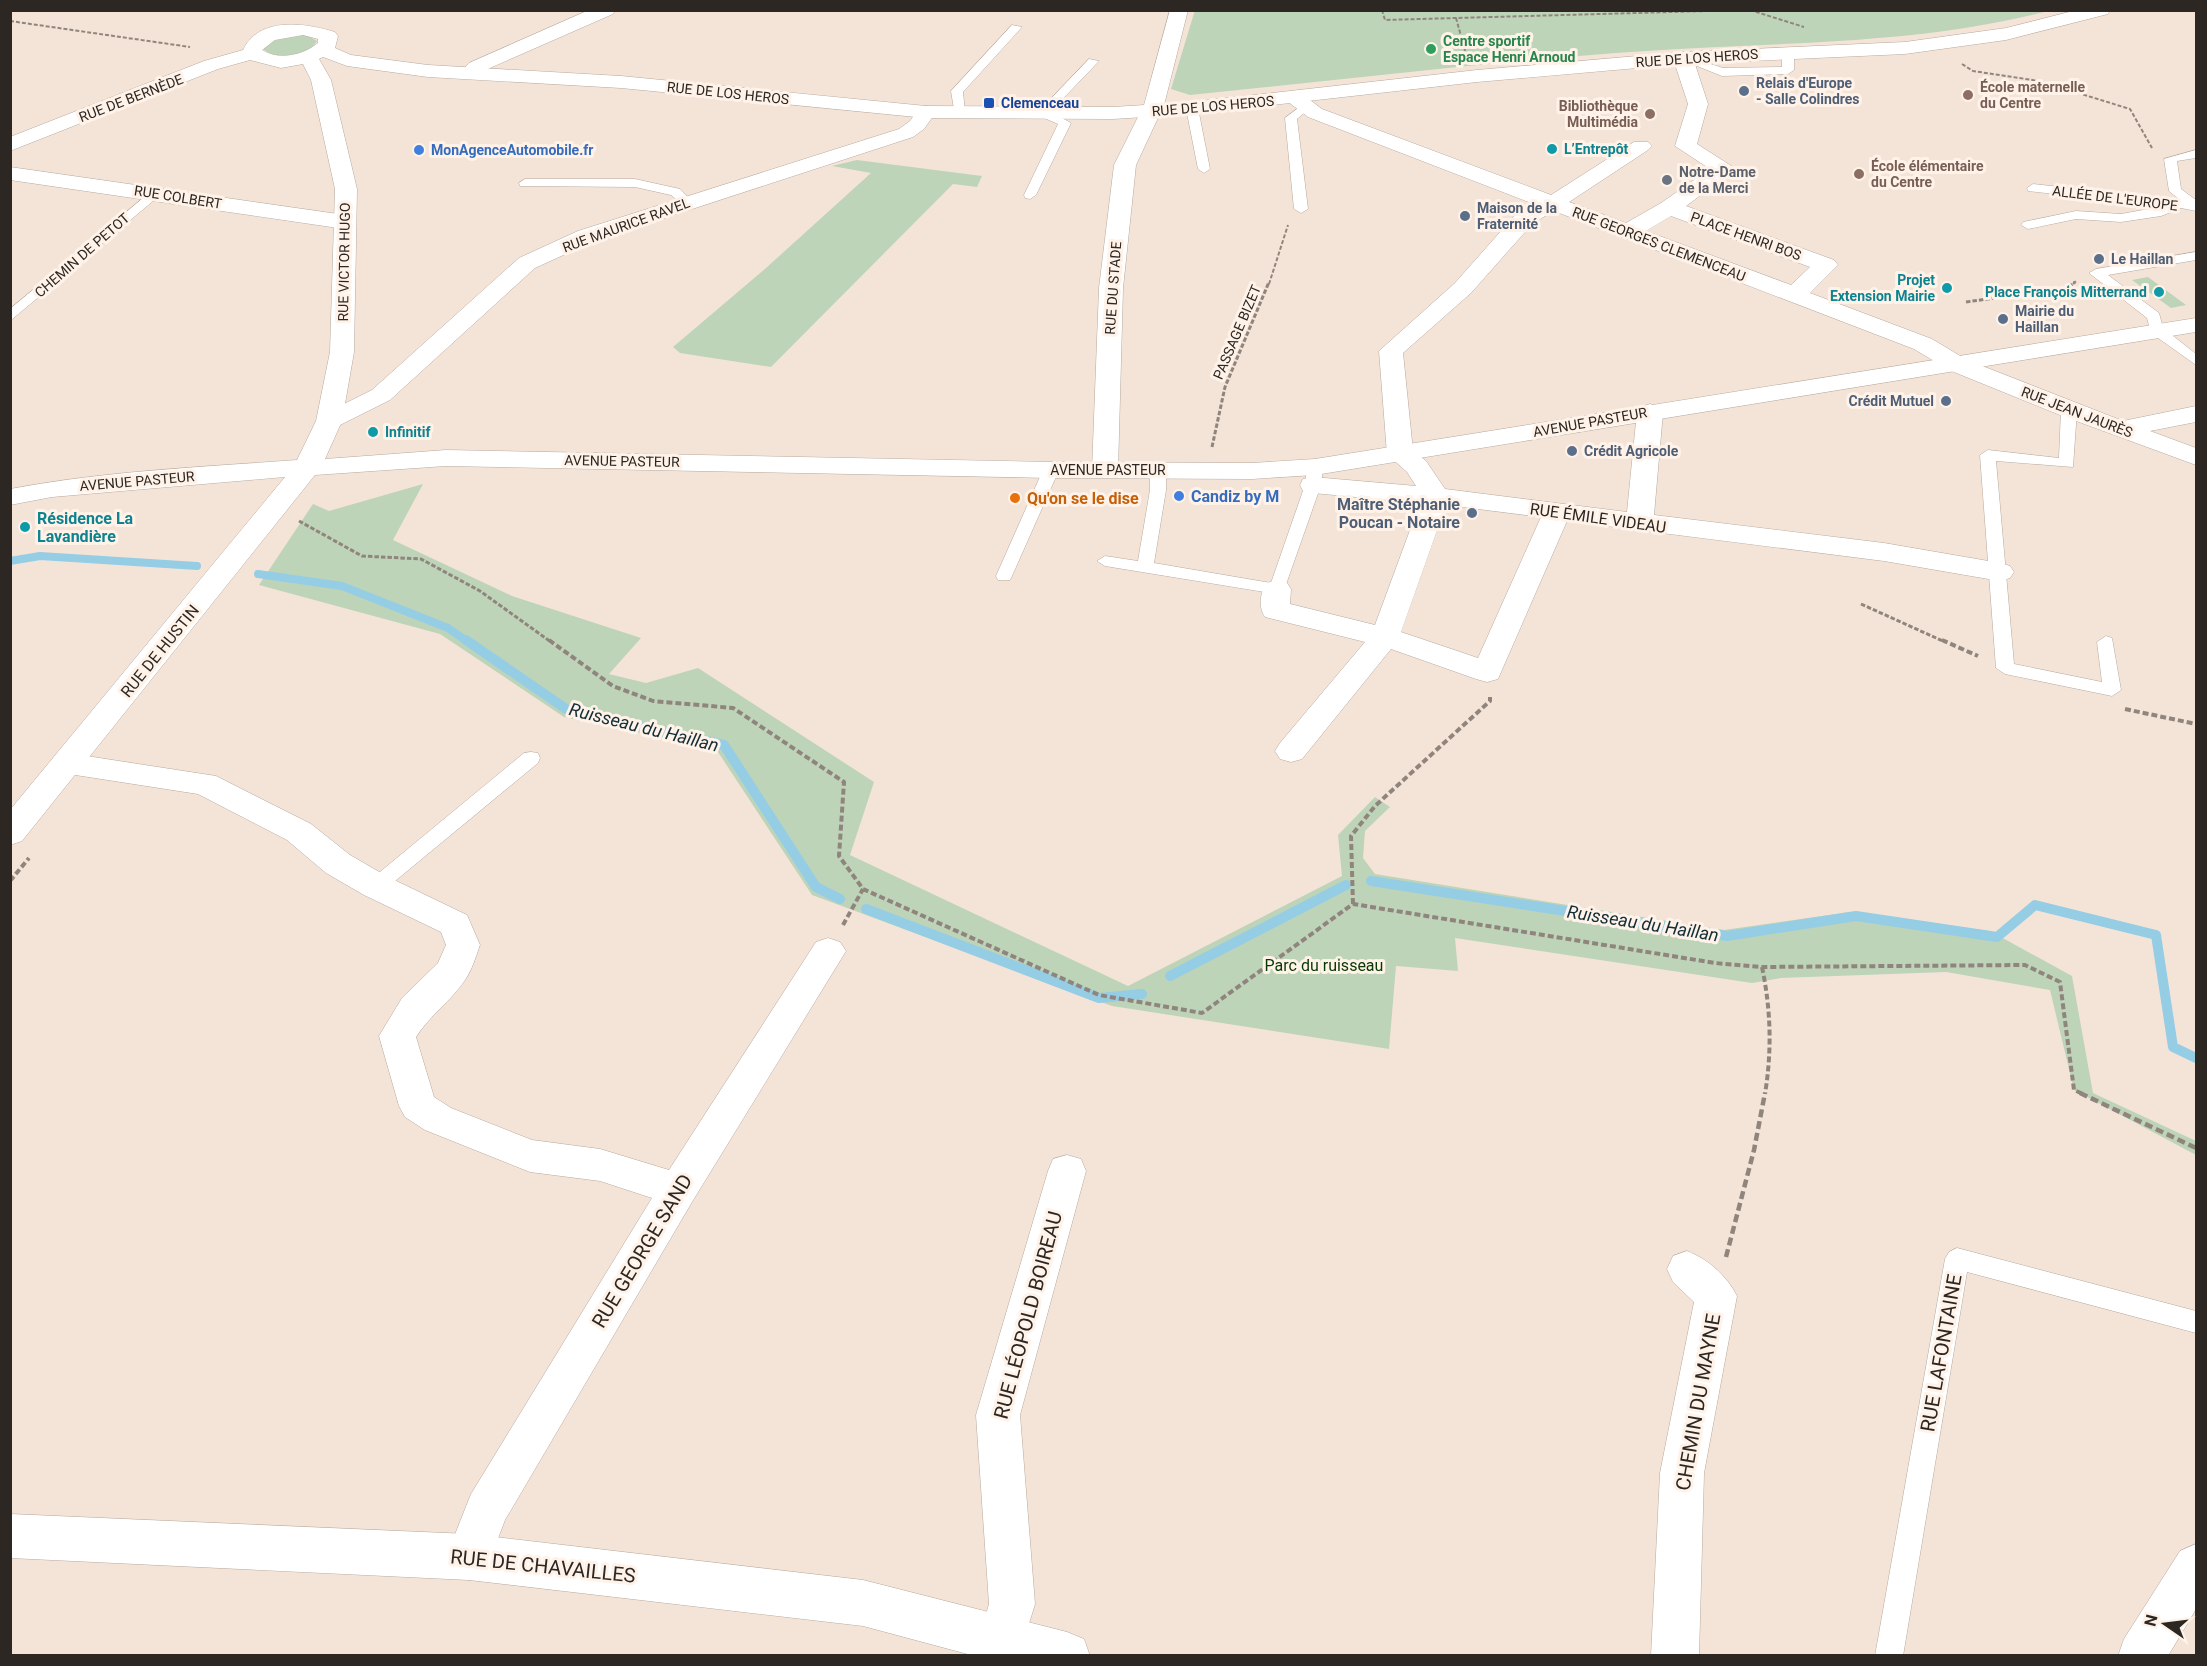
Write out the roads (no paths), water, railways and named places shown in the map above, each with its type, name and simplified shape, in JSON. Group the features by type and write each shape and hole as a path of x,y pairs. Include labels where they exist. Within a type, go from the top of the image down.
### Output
{"street":[{"path":"469,74 476,67 606,10"},
{"name":"RUE DU STADE","path":"1105,470 1111,288 1125,165 1150,112 1179,10"},
{"name":"RUE DE LOS HEROS","path":"316,53 362,63 469,74 621,82 926,112 1046,114 1150,112 1299,103 1477,76 1683,58 1838,53 1931,45 2006,34 2102,10"},
{"path":"305,20 261,39 252,49 253,53 274,61 316,53"},
{"name":"RUE VICTOR HUGO","path":"305,20 328,36 330,40 316,53 346,189 342,352 329,421 307,468"},
{"name":"RUE DE BERNÈDE","path":"10,145 211,65 253,53"},
{"path":"1669,208 1725,169 1686,146 1698,104 1683,58"},
{"path":"321,80 362,63"},
{"name":"RUE GEORGES CLEMENCEAU","path":"1299,103 1315,113 1923,344 1958,365"},
{"name":"RUE MAURICE RAVEL","path":"329,421 381,395 527,263 586,236 906,133 917,125 926,112"},
{"path":"1291,751 1385,637 1436,496 1417,467 1400,454 1391,351 1463,288 1524,219 1641,146"},
{"name":"RUE COLBERT","path":"10,173 345,222"},
{"name":"PLACE HENRI BOS","path":"1626,232 1669,208 1826,265 1793,296"},
{"name":"AVENUE PASTEUR","path":"10,496 124,482 466,458 1206,471 1314,476 1400,454 2196,325"},
{"name":"RUE JEAN JAURÈS","path":"1958,365 2069,410 2196,457"},
{"path":"1640,523 1650,412"},
{"path":"2124,429 2196,414"},
{"name":"RUE DE HUSTIN","path":"10,833 307,468"},
{"name":"RUE ÉMILE VIDEAU","path":"1314,476 1436,496 1884,552 2000,572"},
{"path":"1277,588 1275,610 1385,637 1487,672 1557,512"},
{"path":"67,764 205,784 298,832 338,864 376,886 455,924 463,945 452,971 415,1008 397,1036 418,1106 438,1119 530,1156 600,1165 678,1190"},
{"name":"RUE GEORGE SAND","path":"469,1557 487,1509 678,1190 828,951"},
{"name":"RUE LÉOPOLD BOIREAU","path":"1002,1639 1012,1604 998,1415 1067,1171"},
{"name":"CHEMIN DU MAYNE","path":"1675,1656 1682,1473 1702,1282"},
{"name":"RUE DE CHAVAILLES","path":"10,1536 469,1557 863,1603 1067,1656"},
{"path":"2140,1656 2196,1567"}],"lane":[{"path":"959,112 957,91 1016,27"},
{"path":"1030,195 1037,186 1065,123 1046,114 1049,107 1093,61"},
{"path":"1299,103 1291,118 1301,209"},
{"path":"1192,108 1204,170"},
{"name":"ALLÉE DE L'EUROPE","path":"2196,154 2170,159 2175,191 2196,207"},
{"path":"525,183 635,183 675,192 686,203"},
{"name":"ALLÉE DE L'EUROPE","path":"2033,188 2147,199 2196,207"},
{"name":"CHEMIN DE PETOT","path":"10,317 154,194"},
{"path":"2028,225 2076,215 2121,218 2161,212 2177,205"},
{"path":"2196,256 2096,273 2154,316 2156,330 2196,361"},
{"path":"2069,410 2067,464 1988,455 2000,572 2005,668 2112,690 2106,642"},
{"path":"1004,576 1051,470"},
{"path":"1145,567 1158,490 1158,471"},
{"path":"1105,561 1277,588 1314,476"},
{"path":"376,886 531,758"},
{"name":"RUE LAFONTAINE","path":"1889,1656 1957,1259 2196,1322"}],"waterway":[{"name":"Ruisseau du Haillan","path":"10,561 40,556 197,566"},
{"name":"Ruisseau du Haillan","path":"258,574 342,586 448,628 468,642"},
{"name":"Ruisseau du Haillan","path":"466,640 569,711 724,745 816,887 840,899"},
{"name":"Ruisseau du Haillan","path":"1371,881 1727,936 1856,916 1997,937 2035,905 2156,935 2173,1047 2196,1058"},
{"name":"Ruisseau du Haillan","path":"1170,976 1346,885"},
{"name":"Ruisseau du Haillan","path":"866,909 1099,998 1142,994"}],"place":[{"name":"Centre sportif Espace Henri Arnoud","path":"1431,49"},
{"name":"Relais d'Europe - Salle Colindres","path":"1744,91"},
{"name":"École maternelle du Centre","path":"1968,95"},
{"name":"Clemenceau","path":"989,103"},
{"name":"Bibliothèque Multimédia","path":"1650,114"},
{"name":"L’Entrepôt","path":"1552,149"},
{"name":"MonAgenceAutomobile.fr","path":"419,150"},
{"name":"École élémentaire du Centre","path":"1859,174"},
{"name":"Notre-Dame de la Merci","path":"1667,180"},
{"name":"Maison de la Fraternité","path":"1465,216"},
{"name":"Le Haillan","path":"2099,259"},
{"name":"Projet Extension Mairie","path":"1947,288"},
{"name":"Place François Mitterrand","path":"2159,292"},
{"name":"Mairie du Haillan","path":"2003,319"},
{"name":"Crédit Mutuel","path":"1946,401"},
{"name":"Infinitif","path":"373,432"},
{"name":"Crédit Agricole","path":"1572,451"},
{"name":"Candiz by M","path":"1179,496"},
{"name":"Qu'on se le dise","path":"1015,498"},
{"name":"Maître Stéphanie Poucan - Notaire","path":"1472,513"},
{"name":"Résidence La Lavandière","path":"25,527"}],"park label":[{"name":"Parc du ruisseau","path":"1324,965"}]}
